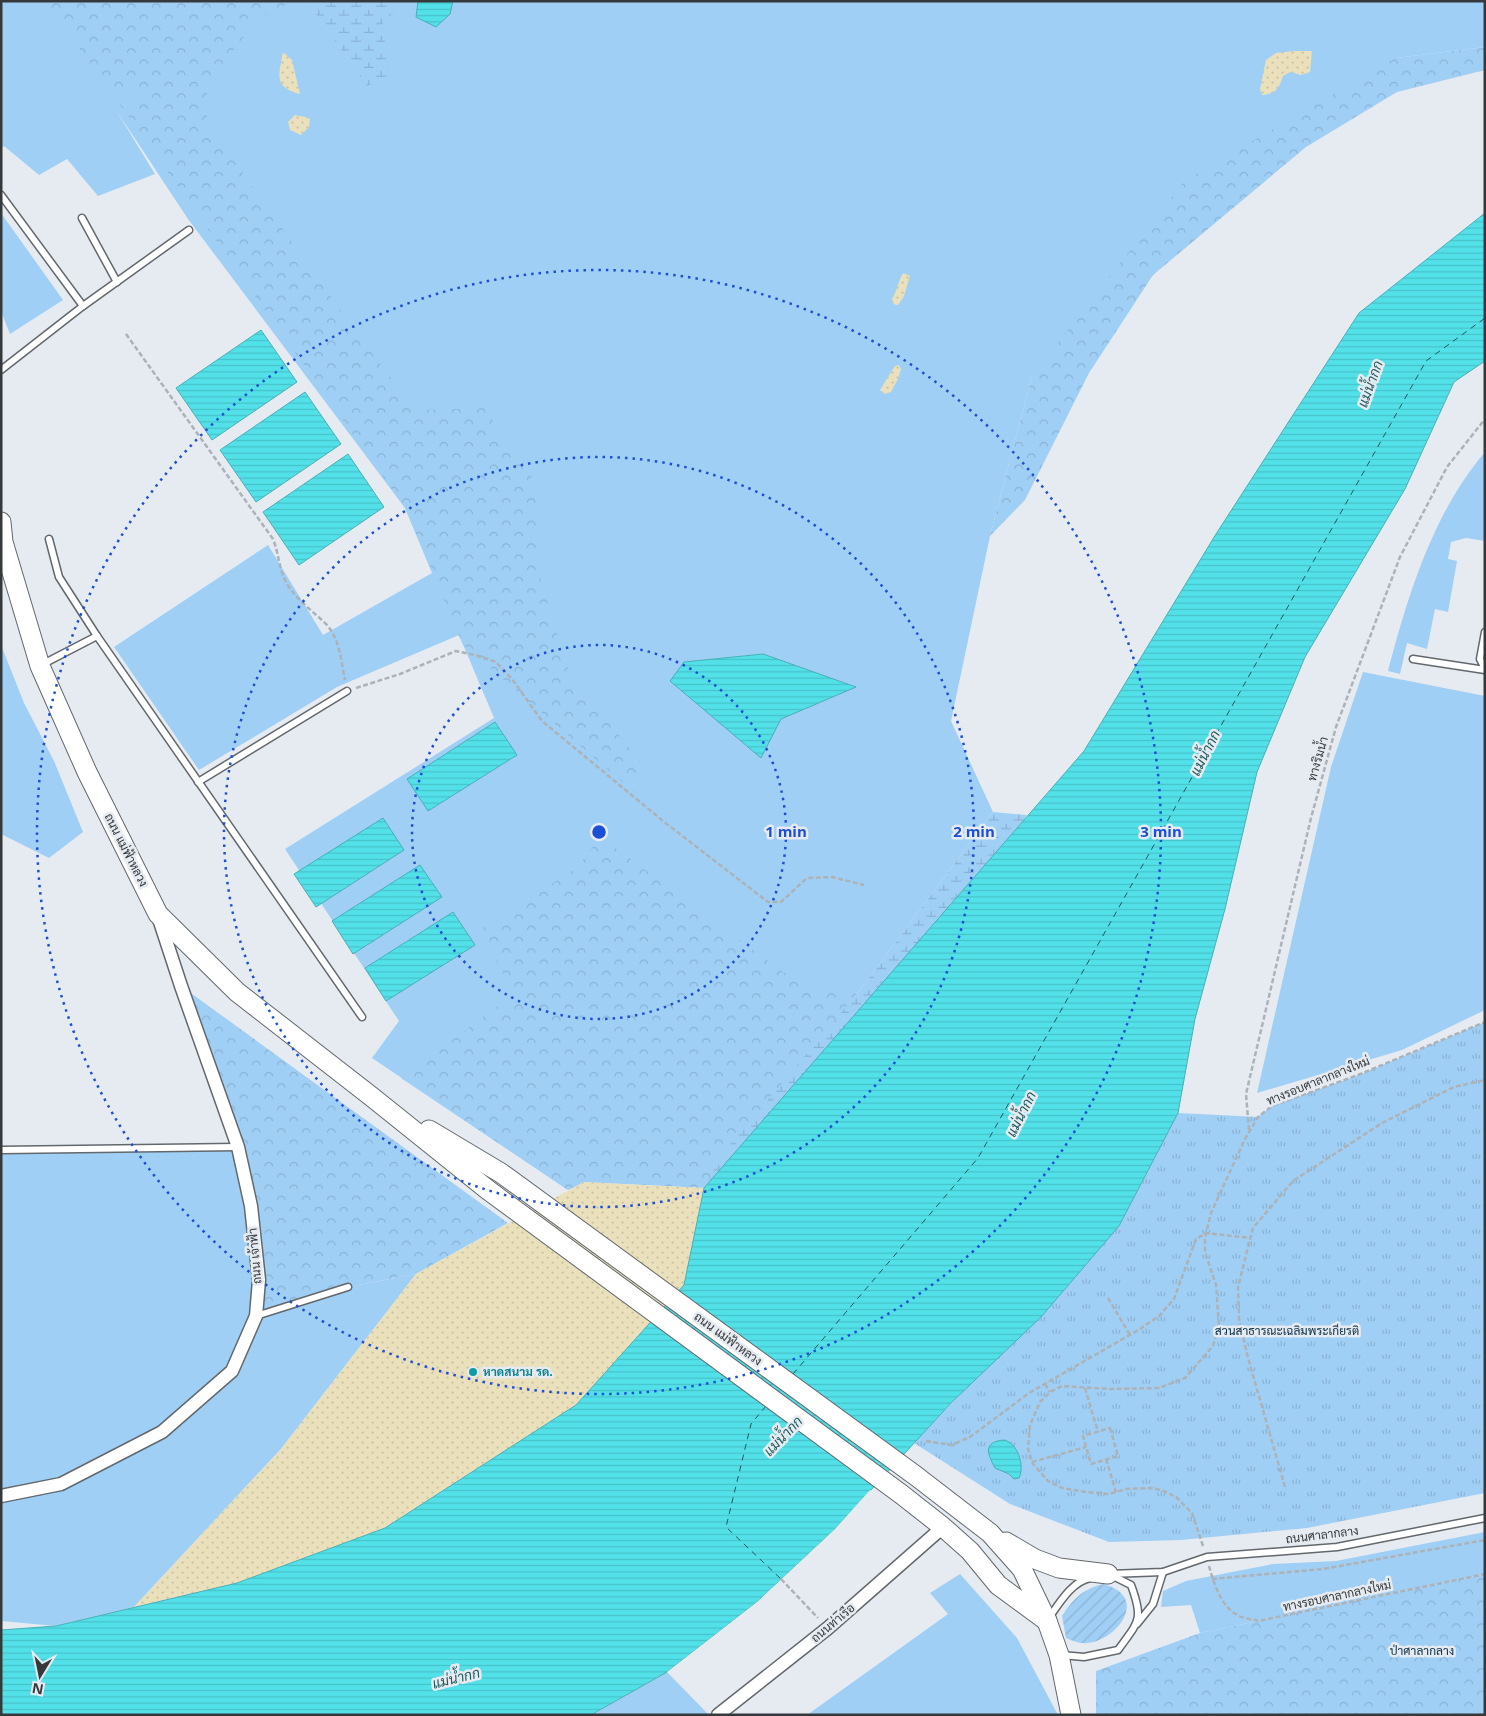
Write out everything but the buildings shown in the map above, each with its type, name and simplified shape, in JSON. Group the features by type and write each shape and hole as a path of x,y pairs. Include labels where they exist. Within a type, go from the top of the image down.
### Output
{"street":[{"name":"ถนน แม่ฟ้าหลวง","path":"1,522 3,542 40,666 87,772 158,914 237,992 372,1096 488,1190 901,1494 970,1551 998,1585 1047,1621"},
{"name":"ถนน เจ้าฟ้า","path":"1,1496 61,1484 162,1432 232,1371 256,1316 259,1280 251,1206 238,1147 181,986 158,914"},
{"name":"ถนน แม่ฟ้าหลวง","path":"372,1096 501,1173 916,1476 990,1533 1022,1568 1047,1621 1059,1655 1071,1715"},
{"name":"ถนนท่าเรือ","path":"718,1715 828,1628 943,1527"},
{"path":"990,1533 1035,1559 1059,1568 1108,1574"}],"lane":[{"path":"1,196 83,306"},
{"path":"82,218 116,282"},
{"path":"1,370 83,306 189,230"},
{"path":"48,539 59,576 97,636 362,1017"},
{"path":"1485,632 1480,659 1485,670"},
{"path":"40,666 97,636"},
{"path":"1413,659 1485,670"},
{"path":"198,782 347,691"},
{"path":"1,1150 238,1147"},
{"path":"256,1316 348,1287"},
{"name":"ถนนศาลากลาง","path":"1108,1574 1163,1572 1207,1557 1337,1547 1485,1518"},
{"path":"1059,1655 1084,1657 1118,1650 1153,1604 1163,1572"},
{"path":"1047,1621 1064,1595 1083,1579 1108,1574 1131,1585 1139,1606 1137,1624"}],"path":[{"path":"126,334 274,539 278,550 280,571 296,598 328,626 336,639 340,651 347,691 400,674 456,651 496,662 512,679 542,721 664,821 768,902 781,902 807,878 832,877 864,885"},
{"name":"ทางริมน้ำ","path":"1249,1132 1246,1094 1311,818 1336,727 1400,557 1447,467 1485,418"},
{"name":"ทางรอบศาลากลางใหม่","path":"1050,1392 1062,1386 1085,1388 1159,1388 1184,1378 1213,1346 1219,1326 1216,1285 1205,1252 1206,1232 1211,1213 1258,1117 1272,1106 1358,1075 1485,1022"},
{"path":"1284,1487 1248,1358 1240,1319 1238,1287 1253,1228 1292,1181 1382,1123 1454,1087 1485,1080"},
{"path":"926,1441 952,1444 970,1437 1028,1393 1130,1335 1159,1316 1174,1299 1196,1239 1206,1232 1251,1238"},
{"path":"1108,1298 1130,1335"},
{"path":"1045,1384 1050,1392 1040,1402 1030,1425 1028,1449 1032,1462 1048,1481 1062,1488 1109,1494 1126,1489 1152,1488 1164,1491 1176,1497 1192,1513 1200,1538"},
{"path":"1085,1388 1098,1432"},
{"path":"1110,1428 1118,1456 1091,1464 1086,1447 1083,1436 1110,1428"},
{"path":"1032,1462 1086,1447"},
{"path":"1106,1459 1116,1492"},
{"name":"ทางรอบศาลากลางใหม่","path":"1485,1540 1323,1569 1212,1579 1224,1602 1238,1616 1258,1621 1485,1574"},
{"path":"782,1579 828,1628"}],"green space":[{"path":"1,1 1485,1 1485,47 1396,58 1032,376 990,536 951,721 993,812 857,994 694,1187 584,1182 568,1190 372,1058 399,1021 285,849 494,718 459,635 337,687 199,770 114,647 268,545 323,635 432,573 405,508 188,219 116,110 155,174 98,196 67,159 39,175 4,146 1,149"},
{"path":"46,1 293,1 256,21 207,84 207,123 370,351 417,410 484,408 534,480 541,582 570,675 646,768 634,792 463,645 405,508 118,102 156,94 147,95 107,87"},
{"path":"309,1 395,1 393,13 380,26 391,60 386,79 367,86 315,13"},
{"path":"1485,47 1485,70 1397,92 1306,147 1153,275 1089,373 1025,500 990,536 1032,376 1185,180 1396,58"},
{"path":"1,213 63,300 10,334 1,311"},
{"path":"1485,452 1485,541 1466,538 1451,542 1448,559 1457,561 1448,612 1435,609 1427,649 1407,643 1400,674 1388,671 1404,613 1437,528 1451,501"},
{"path":"1,645 24,703 54,761 83,832 49,858 1,834"},
{"path":"1363,672 1485,696 1485,1010 1402,1050 1257,1093 1331,767"},
{"path":"993,812 1027,815 963,907 684,1285 713,1165 857,994"},
{"path":"601,837 799,984 857,994 704,1188 584,1182 568,1190 401,1078 514,994 480,930 576,868"},
{"path":"181,986 508,1223 416,1274 348,1287 256,1316 251,1206"},
{"name":"สวนสาธารณะเฉลิมพระเกียรติ","path":"1485,1022 1485,1493 1307,1528 1181,1540 1109,1542 1010,1504 914,1443 1119,1226 1178,1113 1258,1117 1272,1106 1359,1075"},
{"path":"238,1147 348,1287 416,1274 281,1449 134,1607 56,1626 1,1621 1,1150"},
{"path":"1485,1532 1485,1574 1200,1633 1191,1605 1161,1607 1163,1591 1186,1581 1273,1564 1336,1561"},
{"path":"960,1574 1017,1638 1058,1715 807,1715 948,1614 930,1593"},
{"name":"ป่าศาลากลาง","path":"1485,1574 1485,1715 1096,1715 1096,1671 1200,1633"},
{"path":"1103,1584 1117,1590 1125,1598 1127,1607 1124,1617 1118,1626 1110,1634 1088,1643 1079,1643 1066,1638 1062,1616 1066,1610 1084,1592"},
{"path":"667,1672 709,1715 592,1715"}],"sand":[{"path":"1312,51 1310,72 1301,75 1290,72 1283,76 1276,90 1262,95 1260,89 1266,60 1276,53"},
{"path":"283,52 292,60 300,94 285,88 282,84 280,74"},
{"path":"295,115 310,118 309,127 301,135 290,130 288,122"},
{"path":"903,273 910,276 904,296 898,305 893,304 892,299"},
{"path":"899,365 901,369 898,379 891,392 884,394 880,390 895,366"},
{"name":"หาดสนาม รด.","path":"584,1182 704,1188 684,1285 576,1405 385,1528 237,1583 134,1607 281,1449 416,1274"}],"water":[{"path":"418,1 453,1 450,14 436,27 416,17"},
{"name":"แม่น้ำกก","path":"1485,213 1485,361 1454,382 1405,489 1305,657 1257,772 1225,909 1195,1019 1178,1113 1119,1226 1041,1317 952,1402 835,1529 757,1602 667,1672 591,1715 1,1715 1,1630 56,1626 237,1583 385,1528 576,1405 684,1285 704,1188 1084,751 1216,534 1359,313"},
{"path":"261,330 297,382 212,440 176,388"},
{"path":"305,392 341,444 256,502 220,450"},
{"path":"348,454 384,507 299,565 263,512"},
{"path":"763,654 856,687 781,719 761,758 670,681 684,662"},
{"path":"495,722 517,755 428,811 407,779"},
{"path":"383,818 404,850 316,907 294,874"},
{"path":"420,865 442,897 353,954 332,921"},
{"path":"453,912 475,945 386,1001 365,968"},
{"path":"1004,1440 1013,1446 1021,1461 1019,1478 1014,1479 1009,1474 995,1468 990,1458 990,1446 997,1441"}],"pier":[{"path":"870,1490 872,1492 836,1531 759,1604 669,1674 667,1672 757,1602 835,1529"}],"ferry route":[{"path":"793,1374 978,1158 1426,361 1485,318"},
{"path":"766,1406 751,1424 726,1527 781,1579"}],"place":[{"name":"หาดสนาม รด.","path":"473,1372"}]}
